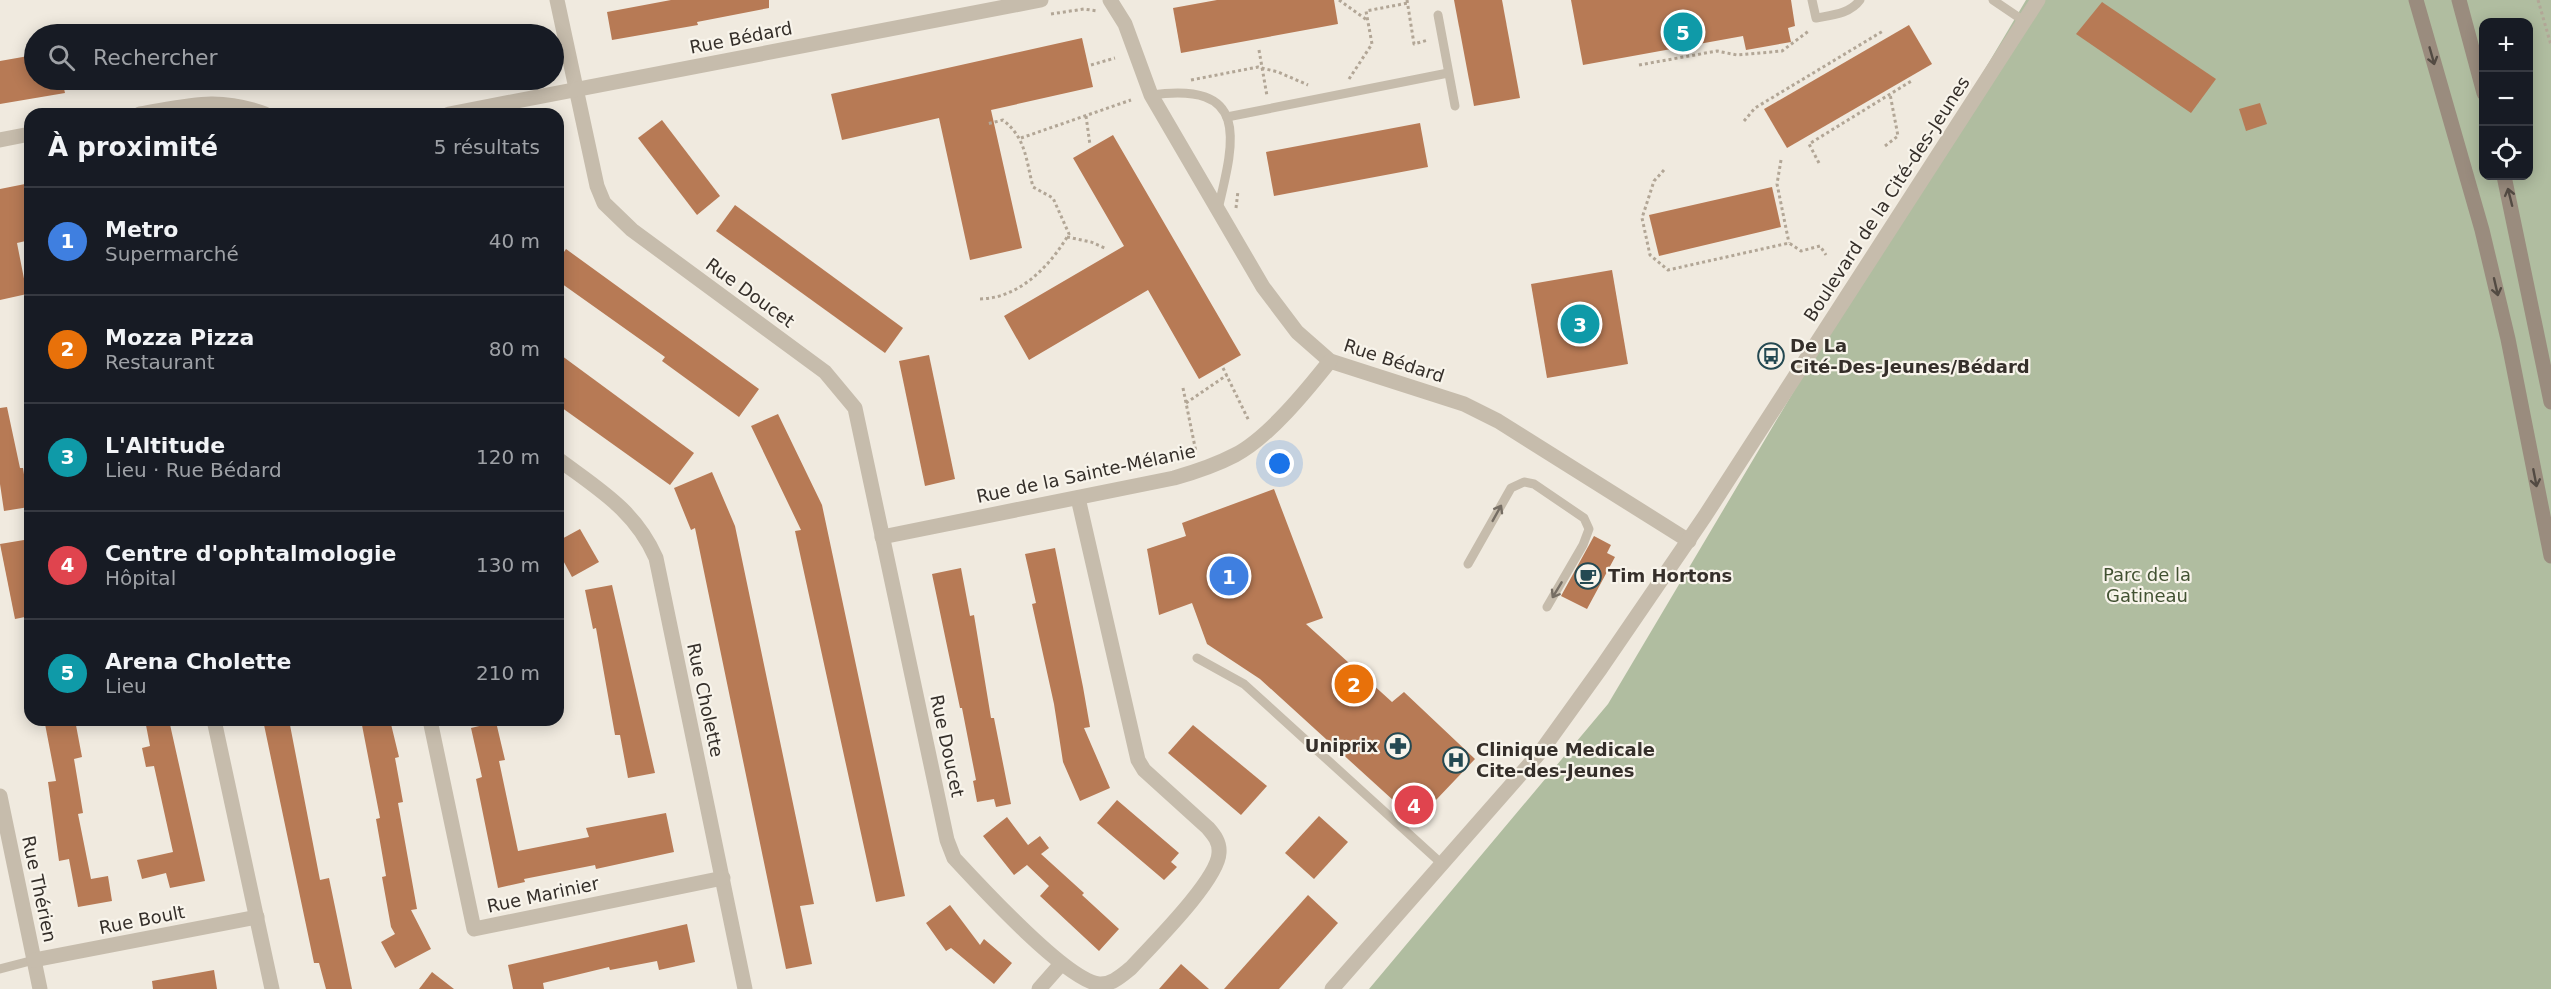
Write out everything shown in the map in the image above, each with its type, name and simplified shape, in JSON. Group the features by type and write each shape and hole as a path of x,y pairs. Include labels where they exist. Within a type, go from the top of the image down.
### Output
{"main road":[{"path":"2416,0 2482,230 2508,339 2551,556"},
{"path":"2459,0 2479,74"},
{"path":"2505,180 2551,402"}],"street":[{"name":"Rue Doucet","path":"557,0 562,24"},
{"name":"Rue Bédard","path":"1110,0 1125,24 1151,95 1277,308 1297,332 1330,361 1464,404 1498,421 1689,541"},
{"name":"Boulevard de la Cité-des-Jeunes","path":"1332,989 1542,750 1689,541 2038,0"},
{"name":"Rue Bédard","path":"482,108 1037,1"},
{"name":"Rue Doucet","path":"564,34 597,186 604,203 616,217 825,372 855,408 863,434 882,537 947,840 954,858 1061,964 1086,979 1100,984 1116,980 1131,968 1211,877 1220,851 1217,838 1208,828 1144,770 1138,760 1078,498"},
{"path":"175,108 227,103 244,108"},
{"path":"0,140 24,136"},
{"name":"Rue de la Sainte-Mélanie","path":"882,537 1174,478 1237,454 1267,430 1330,361"},
{"name":"Rue Cholette","path":"564,464 627,513 647,538 656,558 745,989"},
{"path":"215,726 272,989"},
{"name":"Rue Marinier","path":"431,726 474,930 723,878"},
{"name":"Rue Thérien","path":"0,796 40,989"},
{"name":"Rue Boult","path":"34,960 257,917"},
{"path":"1039,989 1061,964"}],"lane":[{"path":"1812,0 1816,18 1844,13 1855,7 1860,0"},
{"path":"1993,0 2024,21"},
{"path":"1438,15 1455,106"},
{"path":"1227,117 1448,73"},
{"path":"1151,95 1202,94 1219,103 1227,117 1231,135 1230,157 1218,209"},
{"path":"1468,564 1511,488 1524,482 1534,484 1584,518 1589,529 1583,545 1546,607"},
{"path":"1197,658 1244,684 1442,864"},
{"path":"0,969 34,960"}],"path":[{"path":"1339,0 1368,21"},
{"path":"2538,0 2551,45"},
{"path":"1037,1 1049,14 1084,9 1098,12"},
{"path":"1351,93 1349,79 1372,45 1366,11 1407,1 1414,44 1442,37"},
{"path":"1639,65 1717,51 1737,55 1782,51 1810,30"},
{"path":"1744,121 1755,108 1883,31"},
{"path":"1259,50 1269,108"},
{"path":"1091,65 1115,58"},
{"path":"1186,81 1262,68 1278,72 1307,86 1318,84"},
{"path":"1339,80 1349,79"},
{"path":"1819,163 1809,144 1913,80"},
{"path":"1886,146 1898,136 1890,94"},
{"path":"1021,138 1131,100"},
{"path":"1086,116 1090,145"},
{"path":"980,299 996,298 1043,270 1056,256 1069,234 1053,198 1033,187 1021,138 1003,120 987,124"},
{"path":"1781,160 1777,184 1789,243 1801,251 1820,246 1826,255"},
{"path":"1664,170 1654,181 1642,218 1650,255 1668,270 1789,243"},
{"path":"1067,237 1091,242 1107,249"},
{"path":"1223,368 1249,421"},
{"path":"1186,403 1227,375"},
{"path":"1183,388 1196,452"}],"green space":[{"name":"Parc de la Gatineau","path":"2026,0 2551,0 2551,989 1369,989 1608,704"}],"building":[{"path":"671,0 769,0 769,8 697,22 698,25 612,40 607,12"},
{"path":"1217,0 1334,0 1338,24 1181,53 1173,8"},
{"path":"1454,0 1502,0 1520,98 1474,106"},
{"path":"1571,0 1791,0 1795,26 1788,28 1791,42 1746,50 1743,36 1583,65"},
{"path":"2102,2 2216,79 2191,113 2076,34"},
{"path":"1909,25 1932,64 1787,148 1764,109"},
{"path":"1082,38 1093,87 991,110 1022,248 970,260 939,118 842,140 831,94"},
{"path":"24,57 24,90 64,90 65,93 0,104 0,61"},
{"path":"2260,103 2267,124 2246,131 2239,109"},
{"path":"662,120 720,196 697,215 638,138"},
{"path":"1420,123 1428,167 1274,196 1266,152"},
{"path":"1113,135 1241,355 1199,379 1148,290 1029,360 1004,316 1124,246 1073,158"},
{"path":"24,184 24,241 17,243 24,279 24,295 0,300 0,189"},
{"path":"1772,187 1781,227 1659,256 1649,215"},
{"path":"735,205 903,328 885,353 716,231"},
{"path":"566,249 759,389 739,417 662,361 665,357 564,285 564,252"},
{"path":"1612,270 1628,364 1547,378 1531,284"},
{"path":"929,355 955,479 925,486 899,361"},
{"path":"564,357 694,453 670,485 564,409"},
{"path":"7,407 20,468 23,468 24,474 24,508 4,511 0,484 0,408"},
{"path":"778,414 822,505 905,896 876,902 795,531 801,530 751,426"},
{"path":"712,472 735,526 814,904 800,906 812,964 786,969 695,528 691,530 674,488"},
{"path":"1274,489 1323,618 1306,624 1392,702 1404,692 1475,759 1416,821 1260,679 1207,644 1192,603 1159,615 1147,549 1186,536 1182,523"},
{"path":"580,529 599,562 572,577 564,562 564,538"},
{"name":"Tim Hortons","path":"1594,536 1611,545 1607,553 1615,557 1587,609 1561,596"},
{"path":"24,540 24,617 15,619 0,544"},
{"path":"1055,548 1090,727 1084,728 1110,788 1080,801 1063,762 1054,704 1032,604 1036,603 1025,554"},
{"path":"961,568 970,616 974,615 991,718 994,718 1011,804 996,807 994,799 977,802 973,781 976,780 962,708 960,708 932,574"},
{"path":"612,585 655,773 628,778 620,735 615,735 596,628 593,629 585,590"},
{"path":"1193,725 1267,786 1241,815 1168,753"},
{"path":"45,726 76,726 82,757 74,759 83,813 78,814 91,879 108,876 112,901 78,907 69,859 59,861 48,782 56,781"},
{"path":"146,726 170,726 205,881 170,888 166,873 142,879 137,860 173,852 154,766 146,767 142,748 150,746"},
{"path":"264,726 290,726 320,880 329,878 352,989 326,989 319,963 314,963"},
{"path":"362,726 391,726 399,757 395,758 403,802 398,803 417,909 411,910 431,949 395,968 381,942 395,934 391,927 382,877 386,876 376,819 380,818"},
{"path":"497,726 505,760 499,761 518,851 589,837 586,828 666,813 674,852 596,869 595,865 524,879 525,882 498,888 476,779 482,777 471,728"},
{"path":"1117,800 1179,853 1171,862 1177,867 1164,880 1097,823"},
{"path":"1319,816 1348,842 1314,879 1285,853"},
{"path":"1007,817 1028,845 1040,836 1049,848 1041,854 1119,929 1099,951 1040,896 1049,886 1027,865 1014,875 983,836"},
{"path":"1308,895 1338,923 1279,989 1224,989"},
{"path":"950,905 980,945 984,939 1012,963 994,984 951,948 946,951 926,923"},
{"path":"687,924 695,962 659,970 657,961 610,970 609,967 543,983 544,989 513,989 508,965"},
{"path":"1181,964 1209,989 1159,989"},
{"path":"214,970 217,989 153,989 152,981"},
{"path":"432,972 454,989 419,989"}],"place":[{"name":"Arena Cholette","path":"1683,32"},
{"name":"L'Altitude","path":"1580,324"},
{"name":"De La Cité-Des-Jeunes/Bédard","path":"1771,356"},
{"name":"Metro","path":"1229,576"},
{"name":"Tim Hortons","path":"1588,576"},
{"name":"Mozza Pizza","path":"1354,684"},
{"name":"Uniprix","path":"1398,746"},
{"name":"Clinique Medicale Cite-des-Jeunes","path":"1456,760"},
{"name":"Centre d'ophtalmologie","path":"1414,805"}]}
